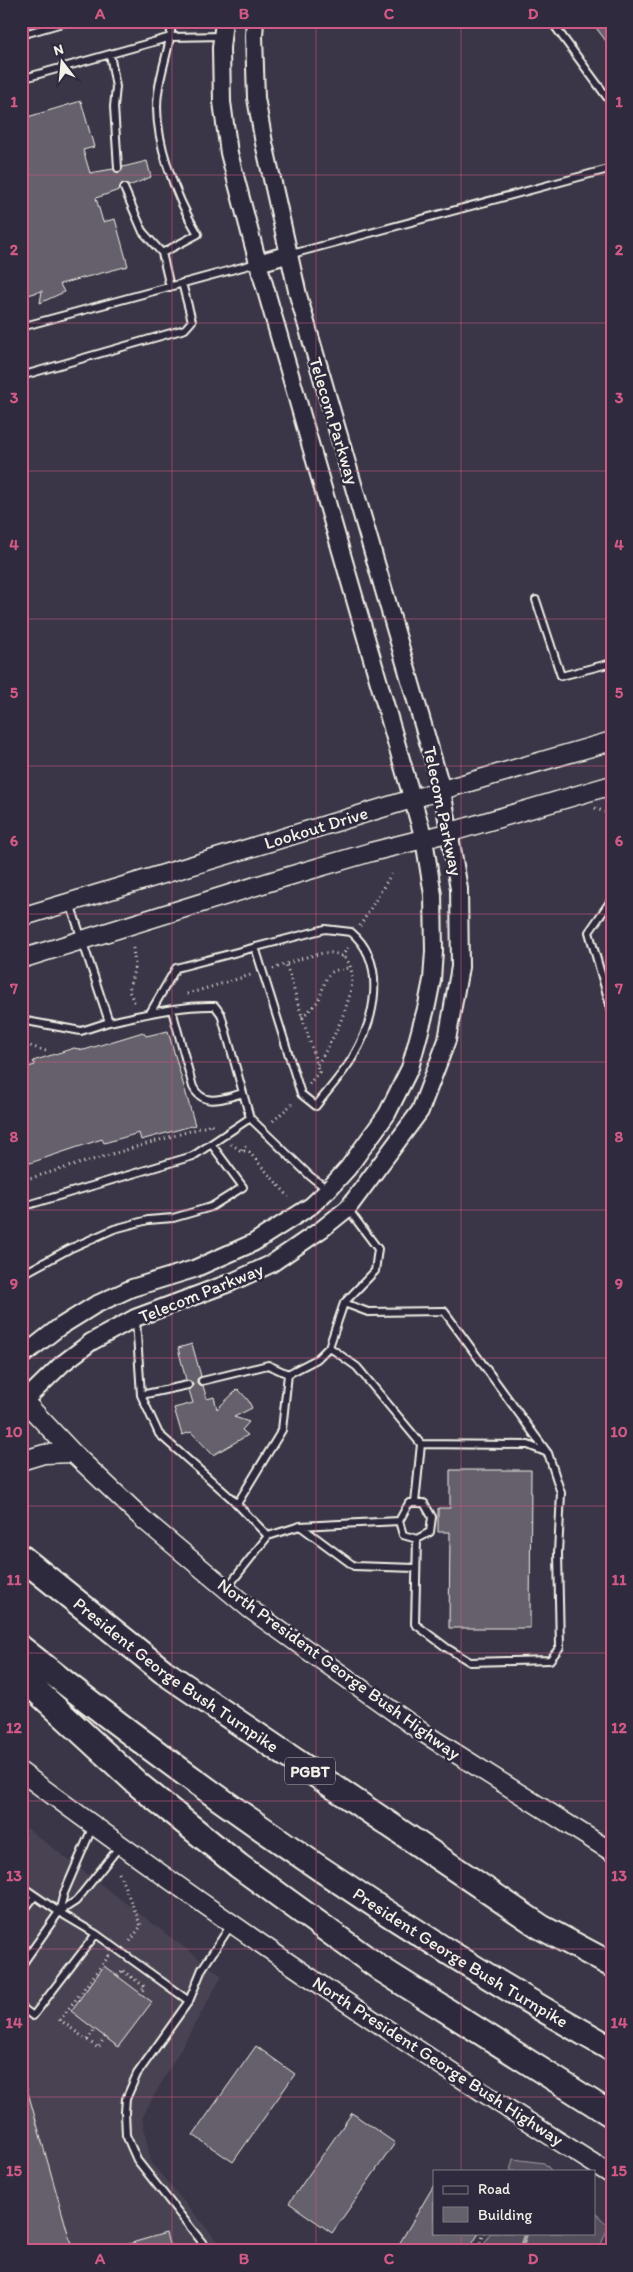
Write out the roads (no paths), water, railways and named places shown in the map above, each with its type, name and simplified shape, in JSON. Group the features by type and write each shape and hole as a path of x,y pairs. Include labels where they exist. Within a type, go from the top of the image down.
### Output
{"highway":[{"name":"President George Bush Turnpike","path":"21,1557 164,1672 541,1927 612,1965"},
{"name":"President George Bush Turnpike","path":"21,1648 152,1750 308,1860 474,1968 612,2049"},
{"path":"21,1654 38,1692 140,1786 239,1866 381,1969 612,2115"},
{"path":"541,1927 612,1956"}],"main road":[{"name":"Lookout Drive","path":"21,917 442,790 612,741"},
{"path":"21,959 272,881 371,852 451,832 612,784"},
{"name":"North President George Bush Highway","path":"22,1401 73,1453 144,1520 250,1610 422,1732 612,1852"},
{"path":"21,1461 44,1454 73,1453"},
{"name":"North President George Bush Highway","path":"21,1772 93,1826 399,2039 612,2175"}],"street":[{"name":"Telecom Parkway","path":"22,1401 62,1364 84,1347 136,1318 232,1282 271,1264 322,1229 348,1208 420,1111 447,1040 457,991 461,944 459,889 451,832 442,790 314,356 298,295 264,143 256,98 255,21"},
{"name":"Telecom Parkway","path":"21,1357 58,1328 95,1305 132,1288 194,1269 253,1243 310,1206 328,1190 348,1168 387,1114 410,1068 432,980 432,895 424,839 258,263 229,154 222,102 223,28"},
{"path":"258,263 290,254"},
{"path":"328,1190 348,1208"}],"lane":[{"path":"21,35 69,21"},
{"path":"162,253 198,234 177,193 165,159 160,125 158,94 171,37 172,21"},
{"path":"551,21 612,104"},
{"path":"21,79 171,37 223,28"},
{"path":"110,54 116,87 114,106 118,168"},
{"path":"290,254 612,168"},
{"path":"124,188 143,232 162,253 170,286"},
{"path":"21,326 258,263"},
{"path":"21,376 185,329 192,321 182,283"},
{"path":"536,600 561,676 612,663"},
{"path":"612,899 589,932 612,1012"},
{"path":"70,902 109,1022"},
{"path":"150,1013 176,968 255,947 324,929 351,932 368,953 375,970 374,1000 354,1056 316,1106 301,1094 255,947"},
{"path":"21,1020 80,1031 150,1013 200,1006 214,1006 221,1014 250,1118 310,1176 328,1190"},
{"path":"172,1010 193,1088 197,1096 204,1100 212,1101 243,1093"},
{"path":"21,1207 193,1156 250,1118"},
{"path":"21,1276 70,1249 114,1230 148,1220 173,1218 212,1207 243,1187 212,1145"},
{"path":"288,1374 317,1359 329,1347 344,1303 375,1271 378,1249 348,1208"},
{"path":"344,1303 368,1312 444,1311 548,1453 561,1493 558,1553 560,1647 550,1660 470,1662 447,1648 415,1624 417,1539"},
{"path":"136,1318 141,1395 159,1434 238,1504 268,1536"},
{"path":"329,1347 357,1367 421,1444 415,1503"},
{"path":"202,1381 268,1365 288,1374"},
{"path":"238,1504 282,1430 288,1374"},
{"path":"141,1395 188,1385"},
{"path":"421,1444 528,1445 548,1453"},
{"path":"409,1503 424,1503 432,1517 430,1532 417,1539 404,1535 398,1521 409,1503"},
{"path":"226,1589 268,1536 300,1526 398,1521"},
{"path":"300,1526 354,1566 415,1568"},
{"path":"21,1966 59,1912 64,1893 93,1826"},
{"path":"59,1912 76,1901 121,1845"},
{"path":"21,1886 96,1934 189,2002"},
{"path":"21,1914 35,1896"},
{"path":"209,2251 137,2160 130,2148 125,2124 126,2099 137,2074 189,2002 202,1969 233,1923"},
{"path":"21,2007 33,2016 96,1934"}],"waterway":[{"path":"520,2251 526,2234"}]}
